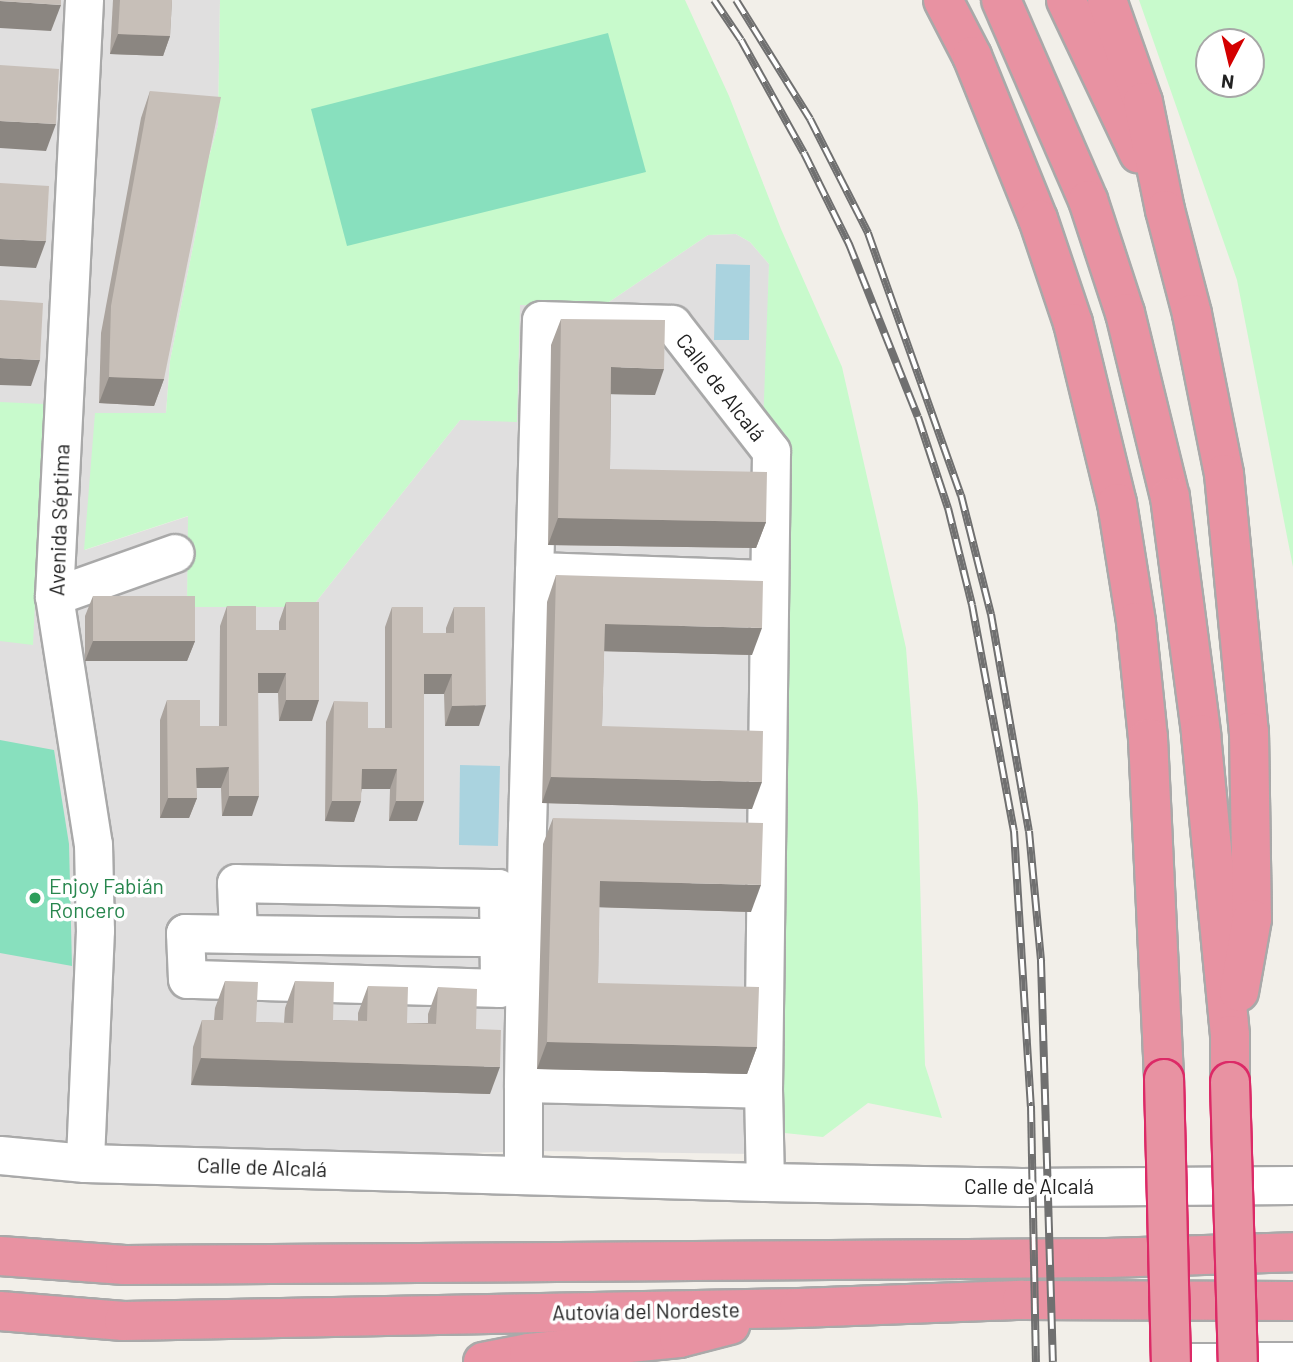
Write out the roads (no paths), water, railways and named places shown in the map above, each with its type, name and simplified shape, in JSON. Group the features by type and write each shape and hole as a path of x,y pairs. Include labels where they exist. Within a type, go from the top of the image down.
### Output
{"highway":[{"path":"943,0 972,56 1038,219 1073,323 1117,503 1136,622 1147,738 1164,1079 1171,1362"},
{"path":"1001,0 1088,201 1125,313 1170,497 1201,734 1230,1035 1237,1362"},
{"path":"1066,0 1165,210"},
{"path":"1107,0 1143,102 1165,210 1192,314 1224,474 1249,732 1252,919 1230,1035"},
{"path":"0,1256 152,1265 1107,1258 1293,1252"},
{"name":"Autovía del Nordeste","path":"0,1311 124,1321 799,1308 1022,1300 1293,1301"},
{"path":"483,1362 529,1353 679,1338 799,1308"}],"street":[{"name":"Avenida Séptima","path":"84,0 54,596 93,844 95,930 85,1163"},
{"name":"Calle de Alcalá","path":"523,1174 523,1083 541,827 534,571 541,320 672,324 771,451 768,579 750,834 765,1182"},
{"path":"54,596 175,553"},
{"path":"534,571 768,579"},
{"path":"238,934 236,883 498,888 499,988 187,979 185,933 238,934 497,937"},
{"path":"523,1083 763,1089"},
{"name":"Calle de Alcalá","path":"0,1155 85,1163 765,1182 1021,1187 1293,1185"},
{"path":"1179,1362 1293,1361"}],"water":[{"path":"716,264 750,265 749,340 714,340"},
{"path":"460,765 500,766 498,846 459,845"}],"railway":[{"path":"714,0 741,40 804,153 849,244 918,417 948,508 972,605 1014,831 1031,1106 1036,1362"},
{"path":"736,0 810,119 868,233 961,495 991,614 1029,831 1041,961 1053,1362"}],"place":[{"name":"Enjoy Fabián Roncero","path":"35,898"}]}
